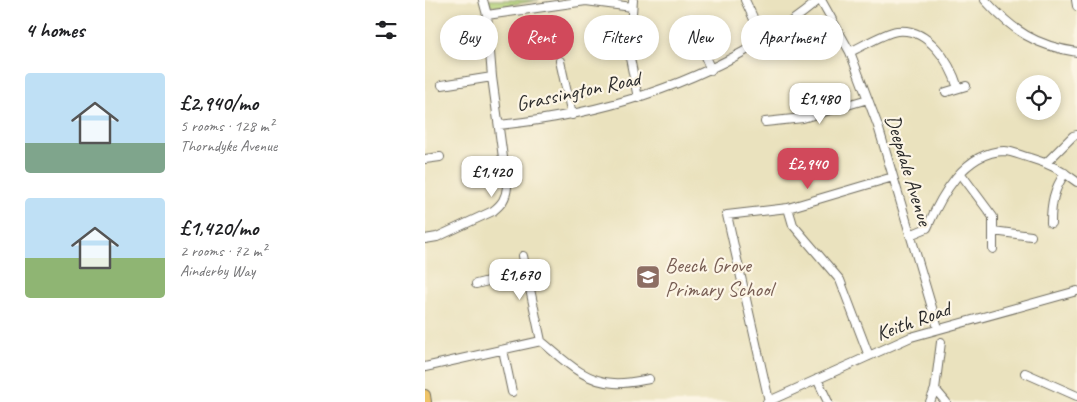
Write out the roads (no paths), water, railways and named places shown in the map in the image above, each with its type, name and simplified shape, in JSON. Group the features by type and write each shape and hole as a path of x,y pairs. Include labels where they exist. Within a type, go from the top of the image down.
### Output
{"main road":[{"path":"425,395 427,402"}],"street":[{"path":"483,0 487,15 585,1 633,3 629,53 638,98"},
{"path":"745,0 752,15"},
{"name":"Grassington Road","path":"800,15 820,0"},
{"name":"Deepdale Avenue","path":"820,0 850,52 868,99 937,328"},
{"path":"985,0 1019,33 1057,49 1077,52"},
{"path":"1076,0 1077,6"},
{"path":"850,52 897,31 918,33 931,42 962,87 946,92"},
{"name":"Grassington Road","path":"499,125 572,114 638,98 711,70 741,54"},
{"path":"425,239 437,237 501,205 506,196 507,187 491,60"},
{"path":"706,60 711,70"},
{"path":"560,61 572,114"},
{"path":"442,84 492,78"},
{"path":"765,122 811,116 868,99"},
{"path":"1047,163 1073,136 1077,135"},
{"path":"910,235 927,228 947,188 986,154 1006,151 1047,163 1077,182"},
{"path":"425,160 440,157"},
{"path":"1051,223 1051,207 1055,187 1065,173"},
{"path":"961,174 993,217 993,248"},
{"path":"768,402 727,215 788,208 893,177"},
{"path":"788,208 793,225 840,280 869,356"},
{"path":"993,231 1031,236"},
{"path":"523,256 541,342 578,371 594,380 615,383 649,380"},
{"path":"476,284 525,272"},
{"name":"Keith Road","path":"768,402 817,378 911,337 937,328 1077,291"},
{"path":"425,367 541,342"},
{"path":"930,402 935,389 941,342"},
{"path":"503,350 512,392"},
{"path":"1025,373 1077,396"},
{"path":"817,378 828,402"},
{"path":"935,389 946,402"}],"place":[{"name":"Beech Grove Primary School","path":"648,277"}]}
